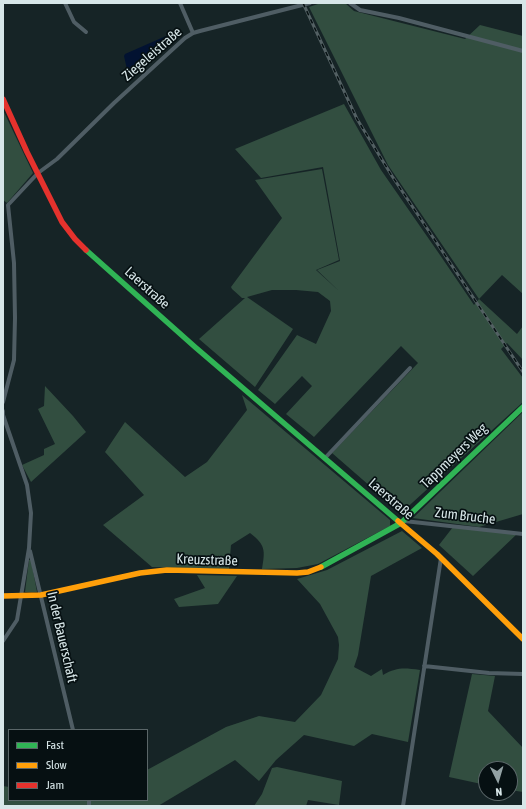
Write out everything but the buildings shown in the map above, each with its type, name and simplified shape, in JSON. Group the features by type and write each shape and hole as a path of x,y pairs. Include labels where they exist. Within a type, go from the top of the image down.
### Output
{"main road":[{"name":"Laerstraße","path":"3,98 64,226 84,249 195,347 325,458 403,522 523,639"},
{"name":"Tappmeyers Weg","path":"403,522 523,407"},
{"name":"Kreuzstraße","path":"3,596 41,594 140,573 167,570 247,573 308,572 320,568 403,522"}],"street":[{"path":"65,3 74,22 86,32"},
{"path":"180,3 193,33"},
{"name":"Ziegeleistraße","path":"38,173 57,158 124,93 185,38 193,33 310,3"},
{"path":"350,3 360,10 399,18 523,51"},
{"path":"3,402 14,360 14,263 8,205 38,173"},
{"path":"325,458 410,368"},
{"name":"In der Bauerschaft","path":"3,411 3,415 27,485 31,513 29,548 17,620 3,641"},
{"name":"Zum Bruche","path":"403,522 523,534"},
{"name":"In der Bauerschaft","path":"29,548 73,729"},
{"path":"403,806 441,558"},
{"path":"424,666 489,673 523,674"}],"green space":[{"path":"321,3 345,3 354,11 465,39 480,25 523,36 523,294 502,275 479,299 388,165 309,7"},
{"path":"344,104 381,170 474,305 479,299 517,334 523,326 523,360 507,343 501,349 523,378 523,402 401,513 332,453 418,363 401,346 314,437 286,414 312,386 302,376 275,404 258,390 297,335 316,344 331,311 330,301 318,292 296,290 272,290 247,297 293,329 255,387 199,339 245,298 242,298 231,287 282,218 255,180 322,169 339,260 316,270 339,291 317,270 340,261 323,167 261,178 235,149"},
{"path":"3,110 33,173 7,203 3,200"},
{"path":"45,386 86,432 31,482 22,465 44,455 44,449 55,444 38,409 44,406"},
{"path":"242,395 390,520 390,526 318,564 297,568 262,569 264,553 262,545 250,533 231,545 229,569 152,567 103,525 144,495 105,452 125,422 185,477 207,462 247,410"},
{"path":"523,412 523,514 479,527 413,518"},
{"path":"453,527 517,534 473,576 439,545"},
{"path":"402,531 422,548 371,576 358,655 354,667 371,676 382,669 383,675 401,669 420,670 408,742 372,734 354,746 304,735 276,760 259,781 235,760 158,806 90,806 91,801 148,801 148,769 226,727 259,716 295,722 321,695 338,659 338,637 320,604 297,579 327,570"},
{"path":"29,560 31,560 37,592 25,592"},
{"path":"197,575 237,576 218,604 179,607 174,599 205,588"},
{"path":"472,674 495,676 488,711 523,748 523,792 518,791 518,761 478,761 478,783 449,777"},
{"path":"277,767 342,781 339,805 308,800 306,806 254,806 262,794 272,768"},
{"path":"3,786 8,787 8,801 87,801 87,806 3,806"}],"water":[{"path":"166,36 168,37 155,51 151,58 139,66 132,74 128,74 124,56 125,54"}],"railway":[{"path":"303,3 357,119 392,176 523,372"}],"traffic: fast":[{"path":"86,250 195,347 398,521"},
{"path":"321,567 401,523 523,407"}],"traffic: slow":[{"path":"398,521 437,554 523,639"},
{"path":"3,596 41,595 140,573 167,570 297,573 308,572 321,567"}],"traffic: jam":[{"path":"3,99 27,152 62,222 86,250"}]}
